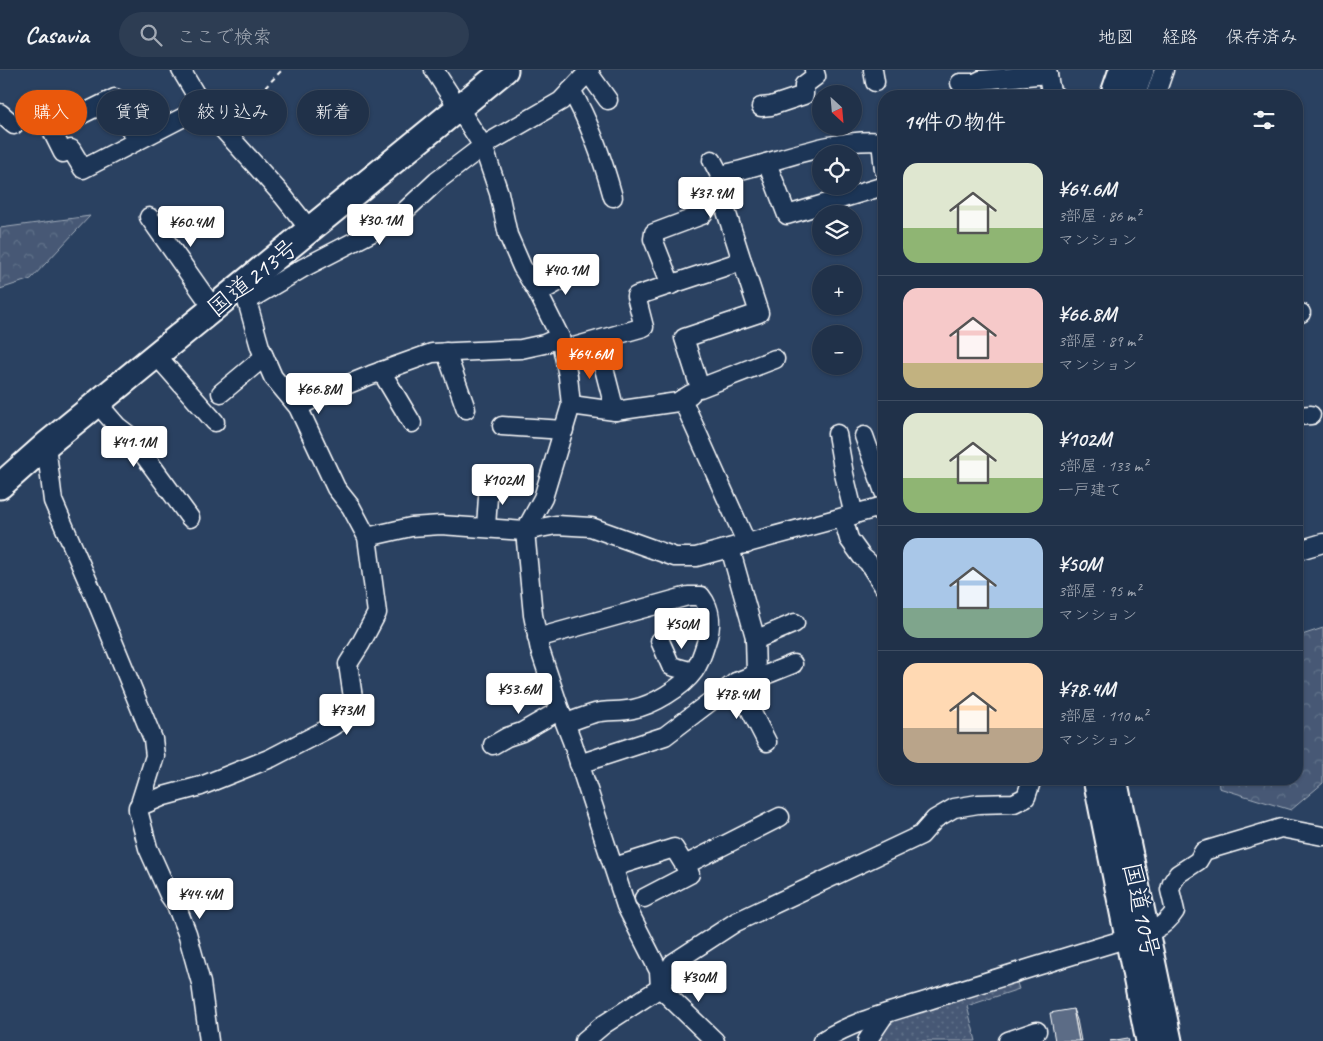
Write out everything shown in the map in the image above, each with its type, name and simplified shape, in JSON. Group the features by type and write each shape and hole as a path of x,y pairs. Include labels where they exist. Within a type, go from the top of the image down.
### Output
{"highway":[{"name":"国道213号","path":"454,102 481,70"},
{"name":"国道213号","path":"0,486 46,445 156,355 305,224 454,102 505,70"},
{"path":"1115,90 1122,70"},
{"path":"1134,90 1141,70"},
{"name":"国道213号","path":"0,470 206,298 305,224"},
{"name":"国道10号","path":"1098,785 1138,936 1169,1041"},
{"name":"国道10号","path":"1115,785 1138,936 1150,1041"}],"street":[{"path":"181,70 193,90"},
{"path":"434,70 483,146 499,193 508,235 522,267 538,293 562,343 568,376 571,405 543,498 525,531 537,638 626,906 659,971 660,988 716,1041"},
{"path":"761,107 771,106 804,95 804,85 816,76 814,70"},
{"path":"1157,90 1164,70"},
{"path":"138,807 164,796 201,786 270,758 331,728 355,711 348,664 377,613 367,537 351,507 336,488 298,406 273,377 260,347 247,301 303,268 394,221 436,181 483,146 561,102 589,71 608,100"},
{"path":"960,83 975,83 981,80 1047,72 1052,90"},
{"path":"571,90 583,111 613,197"},
{"path":"136,141 115,98 56,127 54,133 63,153 71,149 82,169 179,120"},
{"path":"0,113 14,125"},
{"path":"227,135 284,196 305,224"},
{"path":"670,285 653,240 654,233 702,215 709,206 720,182 729,173 856,141 878,141"},
{"path":"700,388 684,338 759,313 712,160"},
{"path":"768,163 787,215 878,188"},
{"path":"149,217 206,298"},
{"path":"298,406 381,371 432,353 521,349 544,344 598,341 644,327 636,296 742,261"},
{"path":"538,293 578,271"},
{"path":"598,341 615,411"},
{"path":"446,352 466,409"},
{"path":"156,355 215,422"},
{"path":"220,392 264,357"},
{"path":"571,405 615,411 678,402 700,388 775,359"},
{"path":"381,371 412,423"},
{"path":"682,399 747,544"},
{"path":"97,403 130,436 190,518"},
{"path":"502,426 564,430"},
{"path":"837,434 844,474 850,539 878,578"},
{"path":"864,436 878,475"},
{"path":"46,445 53,501 153,739 155,756 138,807 148,848 169,895 176,905 187,933 201,983 209,1041"},
{"path":"486,527 489,482"},
{"path":"367,537 411,527 441,525 525,531 556,526 591,528 675,558 696,557 878,508"},
{"path":"1303,549 1323,543"},
{"path":"730,548 755,640 756,674"},
{"path":"493,745 507,736 563,717 634,709 654,703 672,691 693,672 701,658 708,637 711,618 706,602 701,596 688,596 537,638"},
{"path":"755,640 795,623"},
{"path":"660,641 671,666 693,672"},
{"path":"579,764 665,736 736,682 756,674 763,676 793,664"},
{"path":"736,682 767,742"},
{"path":"584,1041 603,1024 660,988 673,963 736,922 921,835 935,819 954,808 978,804 1014,804 1026,797 1030,785"},
{"path":"685,865 780,817"},
{"path":"822,1041 836,1032 885,1014 1138,936 1164,925 1175,910 1170,890 1172,883 1178,874 1198,861 1204,851 1282,828 1323,836"},
{"path":"614,867 674,848 690,874 644,898"},
{"path":"867,1041 885,1014"},
{"path":"1008,1041 1037,1031"}],"path":[{"path":"232,141 236,118 282,70"}],"green space":[{"path":"90,216 31,279 0,289 0,228"},
{"path":"1323,628 1323,783 1291,810 1219,788 1219,785 1303,785 1303,635"},
{"path":"1016,980 1019,989 967,1006 976,1041 876,1041 883,1031 900,1016"}],"building":[{"path":"1073,1009 1079,1041 1055,1041 1050,1013"},
{"path":"1128,1038 1129,1041 1110,1041"}]}
